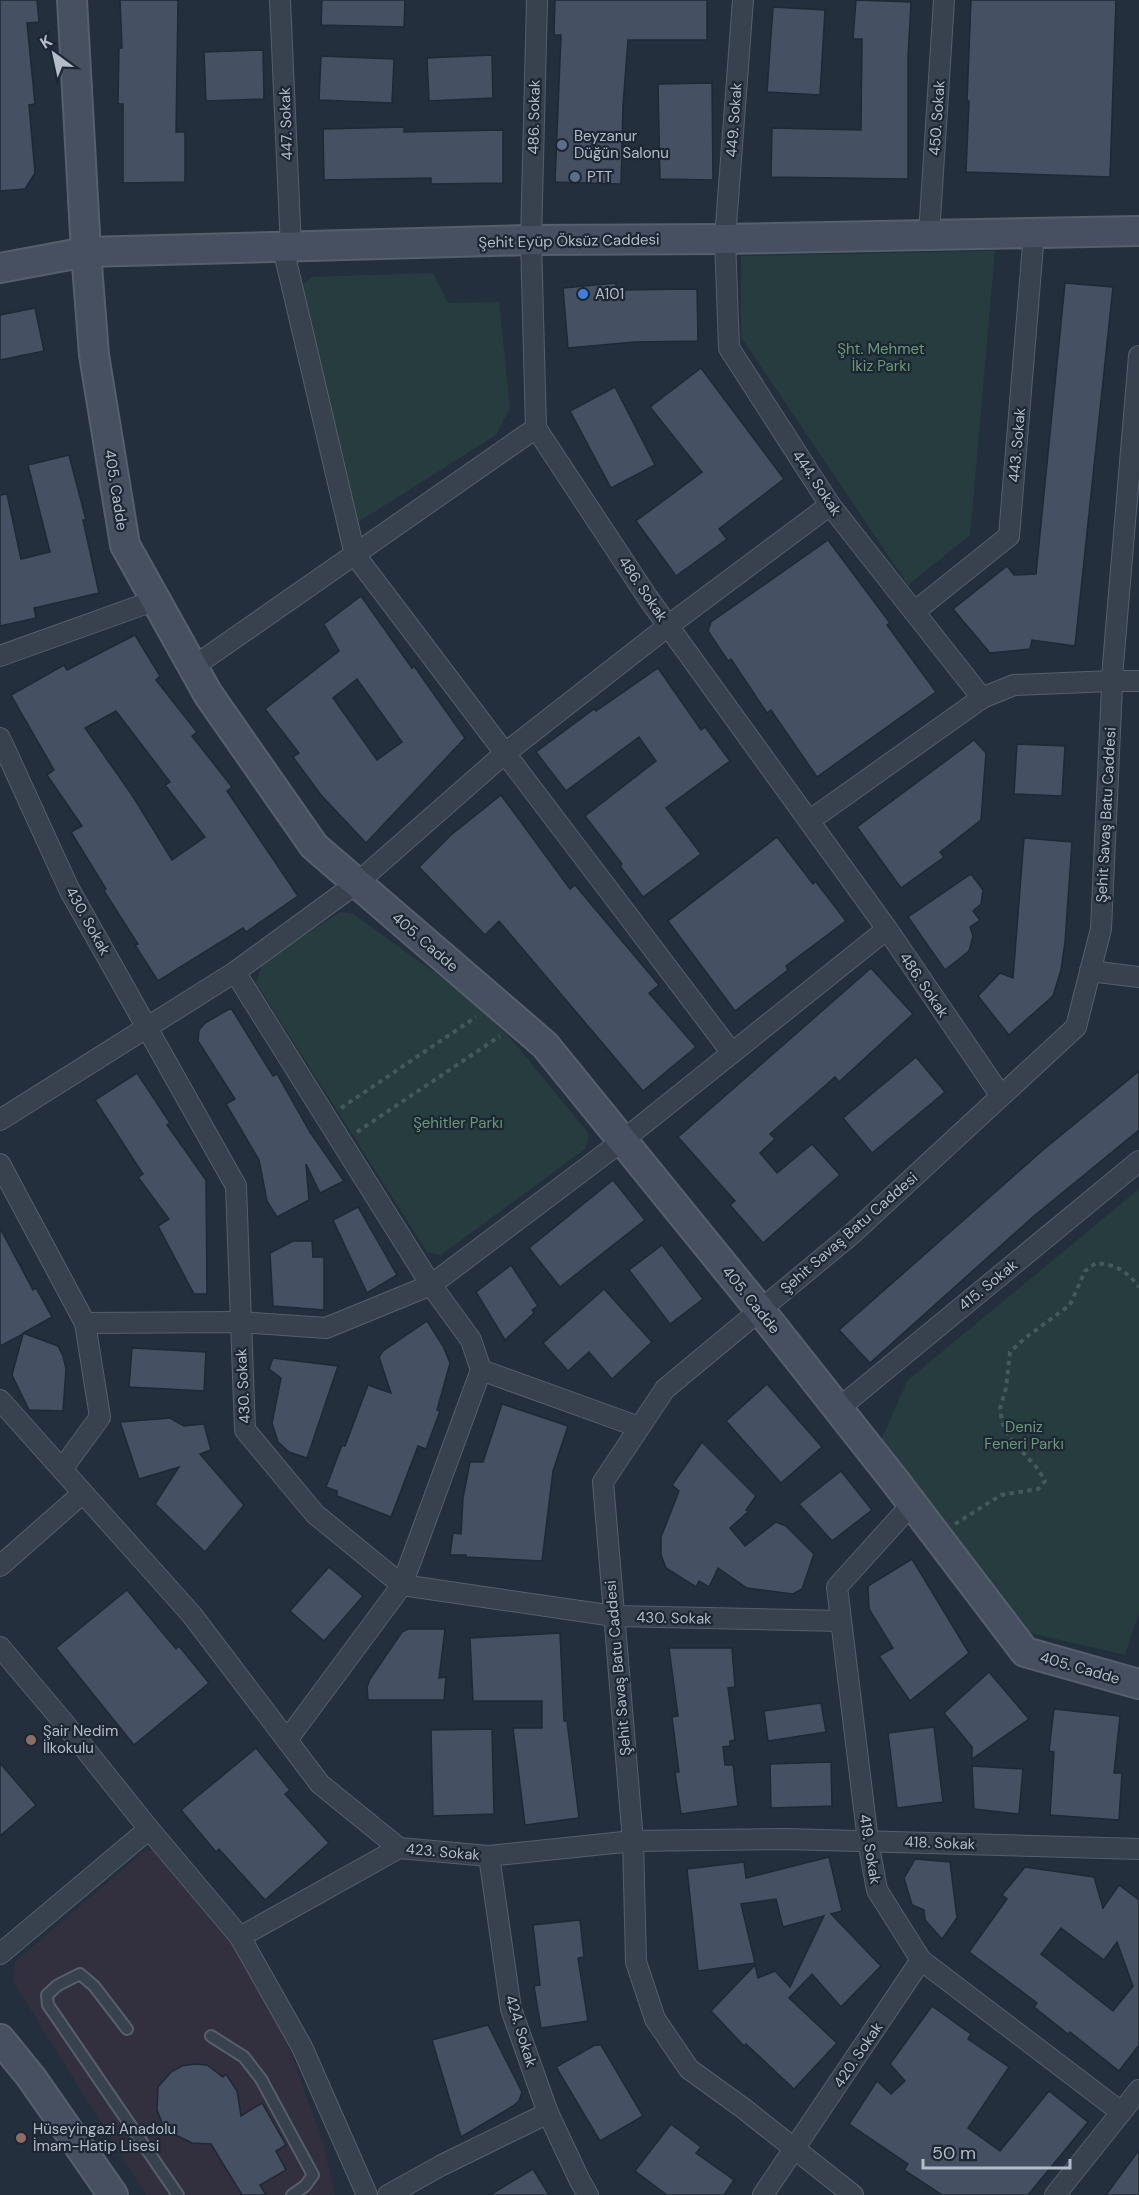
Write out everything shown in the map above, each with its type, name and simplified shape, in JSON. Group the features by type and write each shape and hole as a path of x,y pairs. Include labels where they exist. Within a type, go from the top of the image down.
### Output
{"street":[{"name":"405. Cadde","path":"72,0 94,356 125,545 208,694 314,846 545,1046 760,1310 937,1536 1024,1652 1139,1684"},
{"name":"447. Sokak","path":"280,0 287,248 355,555"},
{"name":"486. Sokak","path":"537,0 531,240 536,428 668,626 887,929 1001,1096"},
{"name":"449. Sokak","path":"725,239 743,0"},
{"name":"450. Sokak","path":"929,235 944,0"},
{"name":"Şehit Eyüp Öksüz Caddesi","path":"0,268 86,252 531,240 725,239 1139,231"},
{"name":"443. Sokak","path":"914,612 1009,536 1034,233"},
{"name":"444. Sokak","path":"725,239 729,348 830,505 982,698"},
{"name":"Şehit Savaş Batu Caddesi","path":"853,2195 689,2069 655,2019 636,1962 633,1841 603,1482 665,1389 853,1233 1076,1027 1101,929 1112,681 1139,356"},
{"path":"193,667 536,428"},
{"path":"0,1119 235,972 357,883 504,754 668,626 830,505"},
{"path":"355,555 732,1053"},
{"path":"0,656 156,600"},
{"path":"809,822 982,698 1014,685 1139,681"},
{"name":"430. Sokak","path":"0,738 69,889 236,1186 245,1430 315,1514 402,1586 614,1616 841,1621"},
{"path":"85,1323 240,1322 326,1328 431,1285 622,1141 887,929"},
{"path":"1090,971 1139,977"},
{"path":"235,972 431,1285 471,1340 481,1370 402,1586 287,1740"},
{"name":"415. Sokak","path":"838,1409 1139,1161"},
{"path":"0,1164 85,1323 99,1417 62,1469"},
{"path":"481,1370 639,1427"},
{"path":"0,1400 192,1616 320,1784 399,1848"},
{"path":"0,1566 83,1493"},
{"name":"419. Sokak","path":"912,1504 837,1587 868,1841 877,1890 921,1960 1121,2112"},
{"path":"0,1647 240,1937 302,2047 367,2195"},
{"path":"0,1954 149,1828"},
{"name":"418. Sokak","path":"633,1841 786,1839 1139,1849"},
{"name":"423. Sokak","path":"240,1937 399,1848 489,1856 633,1841"},
{"name":"424. Sokak","path":"489,1856 511,2009 548,2113 588,2195"},
{"name":"420. Sokak","path":"763,2195 921,1960"},
{"path":"0,2039 31,2077 113,2195"},
{"path":"1055,2195 1139,2090"},
{"path":"388,2195 442,2165 548,2113"}],"lane":[{"path":"127,2029 94,1986 80,1974 58,1985 47,1995 48,2004 178,2195"},
{"path":"211,2036 244,2057 261,2079 313,2175 305,2186 292,2195"}],"path":[{"path":"327,1117 496,1003"},
{"path":"342,1143 519,1023"},
{"path":"937,1536 1001,1495 1038,1489 1045,1481 1038,1469 1009,1437 1002,1422 1000,1408 1006,1388 1010,1352 1070,1305 1084,1271 1096,1263 1110,1264 1130,1274 1139,1287"}],"shaded area":[{"path":"151,1850 159,1853 250,1966 286,2040 323,2143 335,2195 146,2195 13,1981 15,1962 142,1853"}],"green space":[{"name":"Şht. Mehmet İkiz Parkı","path":"995,251 970,535 908,585 741,337 741,256"},
{"path":"433,273 448,303 499,302 510,408 496,435 355,524 302,286 312,277"},
{"name":"Şehitler Parkı","path":"341,912 353,914 463,993 512,1040 589,1134 585,1149 441,1255 427,1252 256,983 264,959"},
{"name":"Deniz Feneri Parkı","path":"1139,1189 1139,1612 1125,1655 1030,1633 881,1440 908,1380"}],"building":[{"path":"0,0 37,0 39,22 27,23 35,104 29,105 35,173 25,189 0,191"},
{"path":"120,0 178,0 176,132 185,132 185,182 123,183 123,104 118,104 119,48 122,48"},
{"path":"322,0 405,0 404,27 321,25"},
{"path":"555,0 707,0 707,40 628,40 621,184 555,182 561,35 554,35"},
{"path":"856,0 911,2 908,57 908,179 771,177 772,128 861,130 862,39 853,39"},
{"path":"971,0 1116,0 1110,177 966,172"},
{"path":"773,7 825,10 820,95 767,92"},
{"path":"263,50 264,99 206,101 204,52"},
{"path":"492,55 493,98 429,101 427,58"},
{"path":"321,56 394,59 392,103 319,100"},
{"path":"712,83 713,180 660,179 658,84"},
{"path":"404,127 404,132 503,130 503,183 431,184 431,178 324,180 323,129"},
{"path":"616,283 616,290 697,289 698,341 635,342 568,348 563,288"},
{"path":"1065,283 1113,287 1075,646 1032,640 1030,649 990,653 953,609 1007,566 1014,575 1036,574"},
{"path":"35,308 44,351 0,360 0,315"},
{"path":"701,368 784,479 719,529 727,539 676,576 636,521 702,472 650,407"},
{"path":"615,387 655,465 611,488 570,411"},
{"path":"69,455 86,520 83,520 99,593 34,608 36,618 0,626 0,495 7,494 21,559 50,552 28,465"},
{"path":"828,540 890,623 887,625 936,692 817,777 771,710 767,713 731,659 728,661 708,631 711,622"},
{"path":"361,596 465,738 366,843 321,795 293,757 299,753 265,709 339,651 324,624","holes":["357,679 402,742 377,760 333,698"]},
{"path":"135,635 160,676 156,680 197,732 192,736 232,787 227,791 298,896 246,932 243,928 158,981 71,832 82,826 47,775 54,770 11,695 64,665 67,670","holes":["116,711 170,782 165,785 205,837 172,860 132,795 85,728"]},
{"path":"658,668 701,730 705,727 730,761 666,808 701,854 643,897 620,866 622,864 585,816 656,761 639,737 566,791 536,752 594,709 596,711"},
{"path":"974,740 986,753 981,820 940,852 944,857 901,888 857,827"},
{"path":"1017,744 1065,746 1062,796 1014,794"},
{"path":"501,795 570,889 575,885 659,985 649,993 696,1047 643,1091 499,921 485,935 419,867 451,835"},
{"path":"777,837 813,884 816,882 846,921 786,966 788,970 735,1011 668,921"},
{"path":"1024,838 1072,842 1065,942 1061,970 1053,996 1009,1035 978,996 1000,973 1013,978"},
{"path":"971,874 983,890 981,904 973,911 980,920 970,927 973,936 969,951 945,970 908,917"},
{"path":"871,968 913,1014 839,1082 835,1077 770,1134 775,1139 760,1153 777,1173 812,1144 840,1175 763,1243 730,1205 735,1201 678,1137"},
{"path":"231,1008 273,1076 277,1074 310,1132 344,1181 320,1193 306,1164 309,1200 277,1217 267,1201 259,1160 226,1104 235,1099 198,1041 199,1030 205,1023"},
{"path":"916,1057 945,1092 872,1153 843,1118"},
{"path":"1139,1071 1139,1130 1034,1216 870,1363 839,1330 1043,1150"},
{"path":"137,1073 170,1123 167,1125 206,1180 207,1294 194,1294 158,1226 169,1219 138,1177 143,1174 95,1100"},
{"path":"613,1180 645,1220 560,1287 529,1248"},
{"path":"358,1207 397,1275 367,1293 333,1220"},
{"path":"0,1228 33,1290 36,1288 52,1317 23,1333 58,1346 66,1369 63,1411 29,1410 12,1375 23,1334 0,1346"},
{"path":"293,1241 312,1241 313,1257 324,1257 324,1310 273,1306 270,1253"},
{"path":"662,1245 703,1299 670,1324 629,1270"},
{"path":"511,1265 538,1306 532,1310 534,1313 505,1340 476,1292"},
{"path":"604,1289 652,1342 612,1379 589,1352 568,1371 543,1343"},
{"path":"427,1321 443,1346 450,1363 437,1410 440,1411 426,1449 418,1446 391,1517 337,1496 337,1491 326,1487 342,1445 345,1446 368,1385 391,1393 379,1357 383,1351"},
{"path":"132,1348 206,1352 204,1391 129,1387"},
{"path":"273,1358 338,1366 307,1458 289,1452 278,1442 272,1423 281,1378 269,1369"},
{"path":"767,1384 822,1447 781,1483 726,1421"},
{"path":"502,1404 568,1426 553,1471 542,1561 450,1555 453,1533 461,1534 463,1498 470,1462 483,1462"},
{"path":"170,1418 184,1426 204,1424 211,1450 200,1454 244,1505 205,1552 155,1504 179,1467 139,1479 120,1422"},
{"path":"702,1442 756,1496 746,1510 749,1511 730,1528 745,1546 776,1522 786,1526 814,1554 802,1589 793,1594 747,1588 718,1568 709,1587 699,1581 696,1587 666,1568 661,1555 661,1537 679,1491 672,1485"},
{"path":"841,1471 872,1510 832,1541 799,1504"},
{"path":"912,1559 969,1653 910,1701 879,1656 893,1648 869,1609 868,1586"},
{"path":"329,1567 363,1596 324,1641 290,1611"},
{"path":"127,1590 176,1649 179,1646 209,1683 134,1745 56,1648"},
{"path":"408,1629 445,1629 439,1678 446,1677 444,1700 368,1700 367,1687 370,1679 402,1632"},
{"path":"560,1633 564,1721 567,1721 579,1818 525,1825 513,1728 542,1728 542,1701 473,1701 470,1638"},
{"path":"669,1648 732,1648 735,1687 728,1688 735,1740 730,1741 730,1746 723,1747 725,1765 733,1765 738,1806 681,1814 675,1772 679,1772 672,1717 678,1716"},
{"path":"989,1672 1029,1719 972,1759 972,1747 944,1713"},
{"path":"821,1703 826,1732 768,1741 764,1711"},
{"path":"1054,1709 1120,1716 1114,1773 1122,1773 1119,1820 1050,1815 1054,1752 1049,1751"},
{"path":"934,1727 943,1802 897,1808 888,1733"},
{"path":"492,1729 494,1814 433,1816 431,1730"},
{"path":"256,1748 290,1790 285,1794 329,1843 265,1900 219,1849 216,1852 181,1810"},
{"path":"831,1762 832,1806 771,1808 770,1764"},
{"path":"0,1763 36,1805 0,1836"},
{"path":"972,1766 1023,1769 1019,1814 974,1809"},
{"path":"829,1857 842,1911 831,1914 881,1966 841,2007 812,1974 789,1998 837,2043 794,2089 746,2044 744,2046 711,2011 755,1965 758,1978 775,1971 790,1987 824,1916 783,1927 776,1899 741,1904 755,1963 698,1971 687,1869 744,1862 746,1878"},
{"path":"915,1859 950,1862 957,1918 942,1939 925,1920 924,1910 912,1905 904,1878"},
{"path":"1025,1867 1094,1877 1103,1908 1119,1885 1139,1900 1139,2045 1119,2071 1070,2032 1068,2034 1034,2007 1037,2003 969,1952 1007,1899 1002,1895","holes":["1061,1928 1104,1960 1117,1942 1133,1986 1113,2011 1041,1954"]},
{"path":"580,1920 584,1957 578,1958 588,2021 541,2028 534,1986 540,1985 533,1925"},
{"path":"932,2006 971,2034 968,2039 1009,2067 968,2128 1000,2151 1049,2091 1088,2122 1028,2195 942,2195 904,2170 908,2164 849,2124 877,2081 891,2094 905,2081 890,2064"},
{"path":"488,2025 522,2092 519,2101 513,2106 461,2137 432,2040"},
{"path":"595,2045 601,2045 643,2116 600,2141 556,2067"},
{"path":"207,2065 223,2077 226,2074 237,2091 241,2116 262,2103 286,2145 276,2151 286,2170 260,2185 266,2195 242,2195 211,2144 192,2143 165,2130 157,2110 158,2087 171,2072 182,2066"},
{"path":"671,2124 701,2147 696,2153 734,2180 724,2195 667,2195 635,2171"},
{"path":"1139,2150 1139,2195 1106,2195"},
{"path":"533,2169 549,2195 490,2195"}],"place":[{"name":"Beyzanur Düğün Salonu","path":"562,145"},
{"name":"PTT","path":"575,177"},
{"name":"A101","path":"583,294"},
{"name":"Şair Nedim İlkokulu","path":"31,1740"},
{"name":"Hüseyingazi Anadolu İmam-Hatip Lisesi","path":"21,2138"}]}
